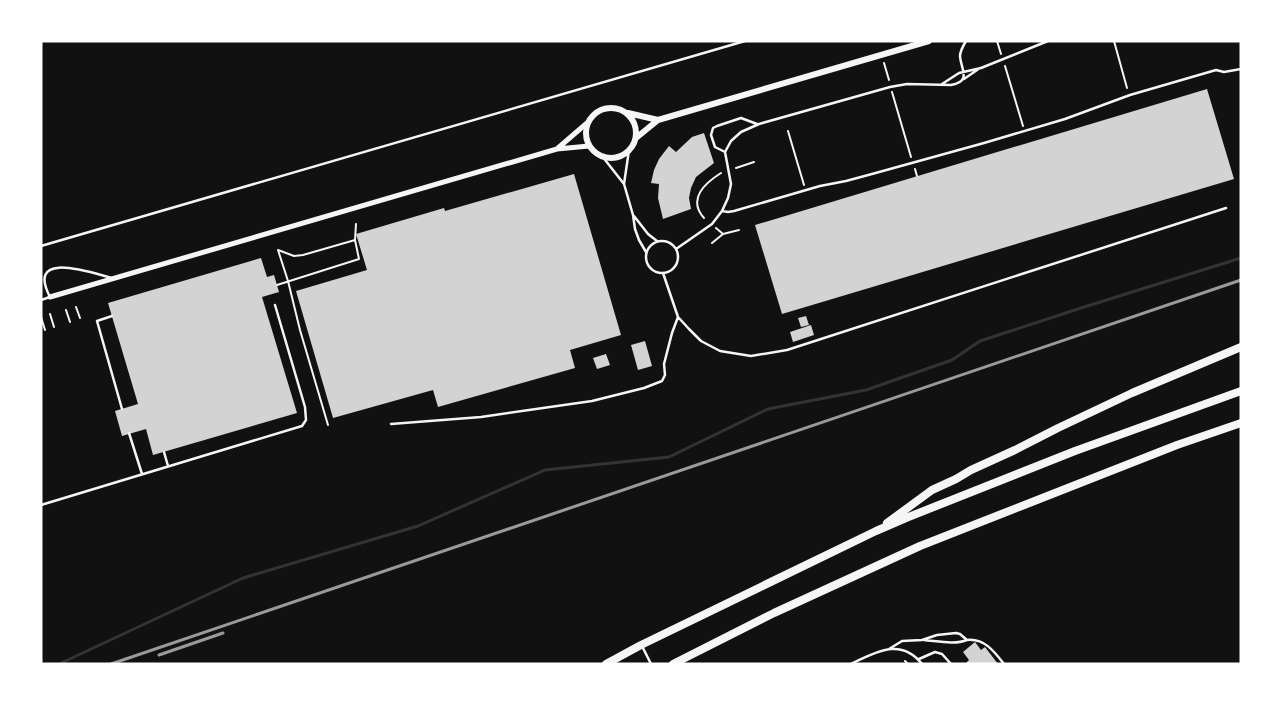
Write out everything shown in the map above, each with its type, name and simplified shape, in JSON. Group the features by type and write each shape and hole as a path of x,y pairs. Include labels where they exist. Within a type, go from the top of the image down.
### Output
{"highway":[{"path":"876,531 932,490 971,470 1132,393 1241,348"},
{"path":"606,664 876,531 1075,451 1241,391"},
{"path":"673,664 774,613 920,546 1150,456 1241,424"}],"street":[{"path":"587,123 586,139 589,146 602,156 618,157 629,150 636,138 658,120 929,41"},
{"path":"557,149 587,123 597,111 604,108 612,107 658,120"},
{"path":"626,112 634,124 636,138"},
{"path":"50,297 557,149 589,146"}],"lane":[{"path":"41,246 745,41"},
{"path":"963,79 960,56 966,41"},
{"path":"676,249 712,224 722,211 728,198 731,184 726,152 731,141 741,132 759,124 890,87 907,84 951,86 982,68 1048,41"},
{"path":"940,84 963,72 982,68"},
{"path":"722,211 734,211 805,190 913,163 1073,116 1130,95 1216,70 1224,72 1241,69"},
{"path":"726,152 715,147 711,135 713,128 742,118 759,124"},
{"path":"624,184 629,150"},
{"path":"602,156 624,184 635,229 646,252 649,267 658,273 668,272 673,269 678,260 676,249 668,242 658,241 648,234 633,215"},
{"path":"663,273 678,317 688,329 701,341 720,351 751,356 787,350 1226,208"},
{"path":"646,252 649,247 658,241"},
{"path":"41,300 50,297 44,280 46,274 56,267 77,268 116,278"},
{"path":"41,505 304,423 306,420 305,408 275,306"},
{"path":"112,316 97,321 122,409"},
{"path":"391,424 481,417 592,401 644,388 662,381 665,375 664,364 678,317"},
{"path":"129,434 142,474"},
{"path":"164,452 168,466"},
{"path":"922,640 937,635 956,633 967,640"},
{"path":"889,649 902,641 963,642 974,640 985,644 993,650 1004,664"},
{"path":"642,645 651,664"},
{"path":"851,664 878,651 889,649 899,649 912,653 922,664"},
{"path":"919,659 935,652 942,654 950,664"}],"path":[{"path":"997,41 1024,130"},
{"path":"1114,41 1130,95"},
{"path":"882,55 917,176"},
{"path":"788,131 805,190"},
{"path":"736,168 754,162"},
{"path":"704,218 696,205 698,195 708,182 722,173"},
{"path":"276,285 359,259 355,240 356,224"},
{"path":"716,228 723,234"},
{"path":"712,243 723,234 739,230"},
{"path":"328,424 278,250 294,256 303,255 355,240"},
{"path":"357,251 361,250"},
{"path":"76,307 80,318"},
{"path":"66,310 70,322"},
{"path":"50,314 54,327"},
{"path":"41,317 45,330"},
{"path":"905,661 908,664"}],"building":[{"path":"1207,89 1234,179 782,314 755,225"},
{"path":"704,133 714,163 696,177 689,198 691,209 663,219 658,198 659,184 651,183 659,159 669,146 676,152 692,137"},
{"path":"574,174 621,335 570,350 575,368 438,407 433,390 333,418 296,291 367,270 356,234 444,208 445,211"},
{"path":"261,258 267,277 274,275 279,292 262,297 297,413 153,455 146,429 122,436 115,411 138,404 108,303"},
{"path":"806,316 809,325 801,327 798,318"},
{"path":"811,325 814,335 793,342 790,332"},
{"path":"645,341 652,366 638,370 631,345"},
{"path":"606,354 610,365 597,369 593,358"},
{"path":"975,642 981,650 985,647 998,664 965,664 969,660 963,652"}],"waterway":[{"path":"59,664 243,578 418,526 545,470 669,457 768,409 866,390 952,360 980,341 1241,258"}],"railway":[{"path":"111,664 1241,280"},
{"path":"159,655 223,633"}]}
